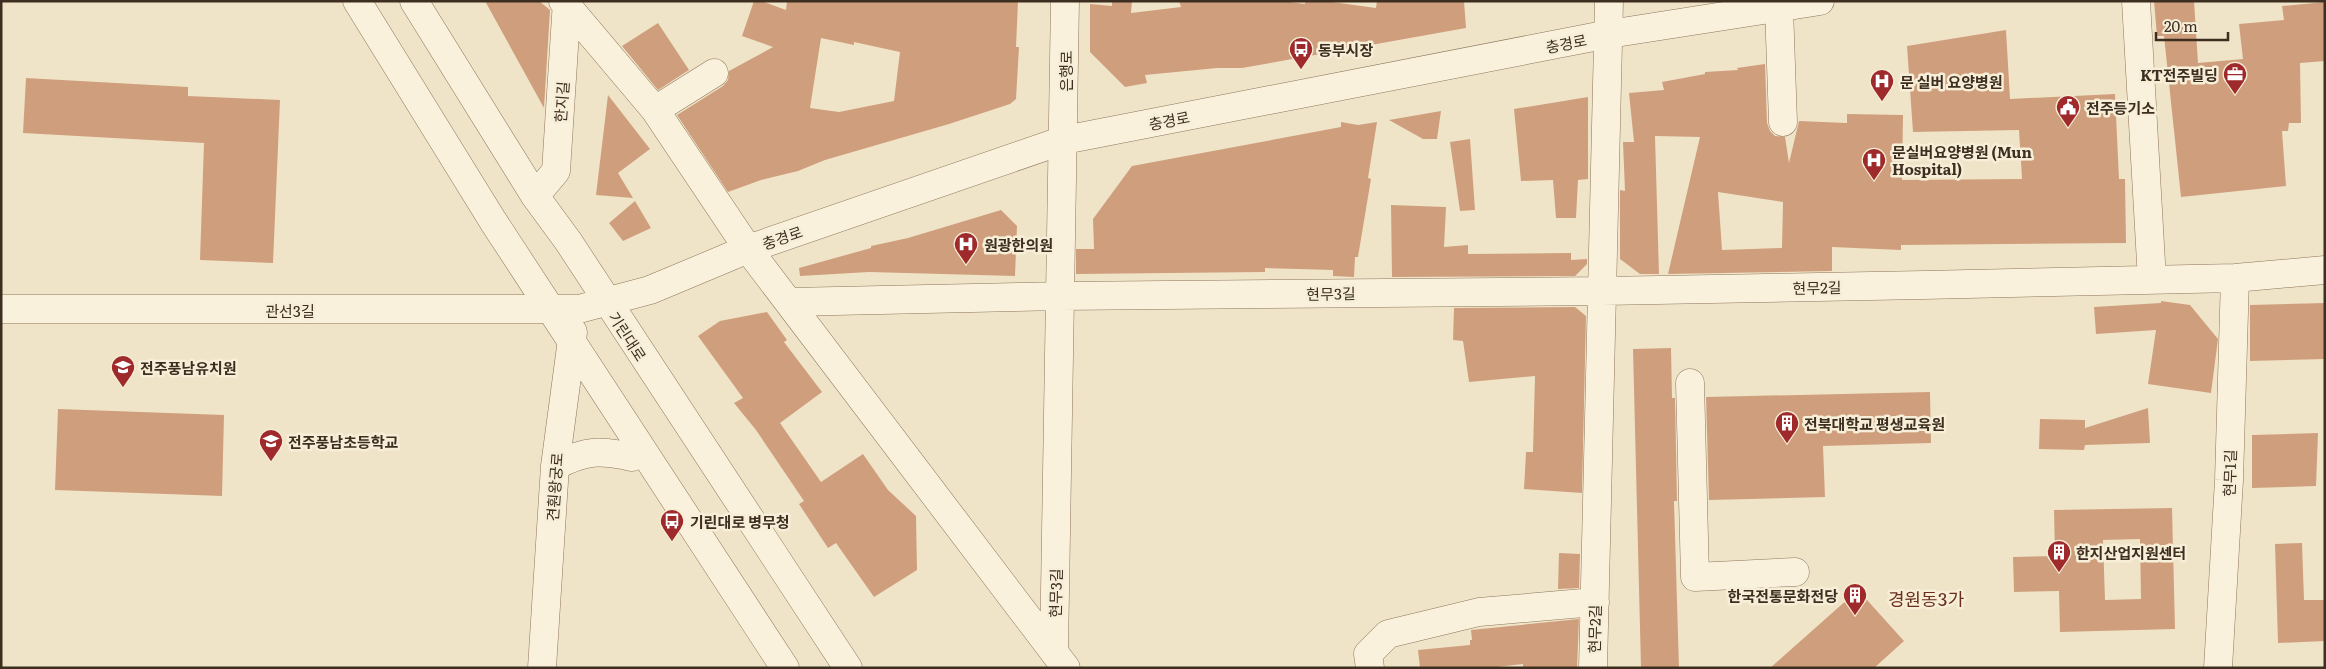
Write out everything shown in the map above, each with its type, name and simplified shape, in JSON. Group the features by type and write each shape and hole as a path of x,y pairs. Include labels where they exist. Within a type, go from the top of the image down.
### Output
{"street":[{"path":"357,1 488,213 785,668"},
{"name":"기린대로","path":"414,1 535,196 568,241 606,302 848,668"},
{"name":"은행로","path":"1064,140 1065,1"},
{"name":"현무2길","path":"1593,668 1609,1"},
{"name":"충경로","path":"579,309 650,290 748,249 1064,140 1609,34 1820,1"},
{"path":"2136,1 2152,280 2235,278 2325,270"},
{"path":"566,2 655,110 748,249 1060,659"},
{"name":"한지길","path":"535,196 556,171 566,2"},
{"path":"1779,8 1783,122"},
{"path":"655,110 714,74"},
{"name":"현무3길","path":"1060,659 1060,296 1064,140"},
{"name":"현무1길","path":"2218,668 2229,480 2235,278"},
{"name":"현무2길","path":"1602,291 2152,280"},
{"name":"현무3길","path":"790,302 1060,296 1602,291"},
{"name":"관선3길","path":"1,309 579,309"},
{"name":"견훤왕궁로","path":"542,668 556,466 571,340 579,309"},
{"path":"1690,383 1695,577 1795,572"},
{"path":"556,466 577,455 600,452 632,457 641,449"},
{"path":"1370,668 1368,654 1388,634 1479,612 1594,602"}],"building":[{"path":"485,1 539,1 550,10 544,108"},
{"path":"754,1 761,1 786,10 787,1 1018,1 1016,47 1019,47 1016,99 1010,104 949,124 825,160 798,171 761,180 728,192 677,115 723,86 728,80 729,71 773,47 742,36","holes":["821,38 854,45 854,42 900,52 894,101 839,112 810,108"]},
{"path":"1112,1 1132,1 1131,13 1181,7 1179,1 1282,1 1305,4 1305,1 1325,1 1376,8 1377,1 1464,1 1466,28 1242,68 1217,68 1145,75 1147,83 1125,87 1090,52 1090,4 1112,6"},
{"name":"KT전주빌딩","path":"2154,1 2194,1 2198,63 2243,59 2239,24 2284,20 2282,6 2325,2 2325,61 2300,63 2301,123 2289,123 2288,131 2282,131 2286,186 2181,197 2164,36 2157,36"},
{"path":"658,23 689,70 658,90 622,46"},
{"path":"2006,30 2010,99 2115,94 2119,179 2125,179 2126,243 1901,245 1901,250 1832,247 1832,271 1668,274 1700,137 1655,136 1659,274 1640,274 1620,259 1620,190 1625,191 1623,142 1634,142 1629,93 1664,90 1662,82 1705,74 1705,72 1738,70 1737,68 1765,64 1767,123 1770,131 1775,136 1785,137 1789,163 1799,121 1847,123 1847,114 1903,115 1902,180 2022,179 2019,130 1913,132 1907,46","holes":["1718,192 1783,202 1782,248 1722,250"]},
{"path":"26,78 188,87 188,96 280,100 273,263 200,260 204,143 23,133"},
{"path":"608,95 650,149 618,173 633,198 596,195"},
{"path":"1588,97 1588,179 1578,180 1576,218 1556,218 1553,180 1521,181 1514,109"},
{"path":"1441,111 1437,139 1423,139 1389,120"},
{"path":"1341,122 1358,125 1377,122 1368,178 1371,179 1358,257 1355,257 1354,277 1333,276 1333,270 1265,268 1265,272 1076,274 1076,249 1094,249 1093,219 1132,166 1341,127"},
{"path":"1470,139 1475,210 1460,211 1450,142"},
{"path":"635,201 651,228 623,241 609,223"},
{"path":"1391,205 1446,207 1444,247 1468,245 1468,254 1571,253 1571,260 1587,259 1587,264 1575,276 1392,277"},
{"path":"1001,210 1017,226 1015,276 869,272 800,276 799,268"},
{"path":"2161,301 2190,305 2218,339 2211,393 2148,384 2156,330 2096,334 2094,307 2161,303"},
{"path":"2325,303 2325,359 2250,361 2250,305"},
{"path":"1575,307 1586,316 1582,493 1524,489 1526,452 1533,452 1535,376 1469,382 1463,341 1453,340 1454,308"},
{"path":"767,312 787,340 784,342 822,392 780,423 821,482 863,454 888,490 916,516 917,570 874,597 836,543 828,548 799,504 804,501 756,430 734,403 743,398 698,336 720,321"},
{"path":"1671,348 1672,398 1675,398 1677,501 1674,501 1679,668 1641,668 1633,349"},
{"name":"전북대학교 평생교육원","path":"1930,392 1931,443 1823,446 1825,497 1709,500 1706,397"},
{"path":"2148,408 2150,443 2085,445 2084,450 2039,449 2040,419 2085,420 2085,428"},
{"path":"58,409 224,415 222,496 55,490"},
{"path":"2318,433 2316,486 2252,488 2252,435"},
{"name":"한지산업지원센터","path":"2172,508 2175,629 2060,632 2059,591 2014,592 2013,557 2055,556 2054,510","holes":["2140,539 2141,599 2105,600 2103,540"]},
{"path":"2302,543 2304,600 2325,600 2325,641 2278,643 2275,544"},
{"path":"1559,553 1580,554 1579,588 1558,589"},
{"name":"한국전통문화전당","path":"1858,590 1904,641 1874,668 1770,668"},
{"path":"1579,619 1577,668 1523,668 1523,664 1488,668 1420,668 1418,650 1470,645 1470,640 1472,640 1471,630"}],"place":[{"name":"동부시장","path":"1301,70"},
{"name":"KT전주빌딩","path":"2235,95"},
{"name":"문 실버 요양병원","path":"1882,102"},
{"name":"전주등기소","path":"2068,128"},
{"name":"문실버요양병원 (Mun Hospital)","path":"1874,181"},
{"name":"원광한의원","path":"966,265"},
{"name":"전주풍남유치원","path":"123,388"},
{"name":"전북대학교 평생교육원","path":"1787,444"},
{"name":"전주풍남초등학교","path":"271,462"},
{"name":"기린대로 병무청","path":"672,542"},
{"name":"한지산업지원센터","path":"2059,573"},
{"name":"한국전통문화전당","path":"1855,616"}],"district":[{"name":"경원동3가","path":"1926,598"}]}
